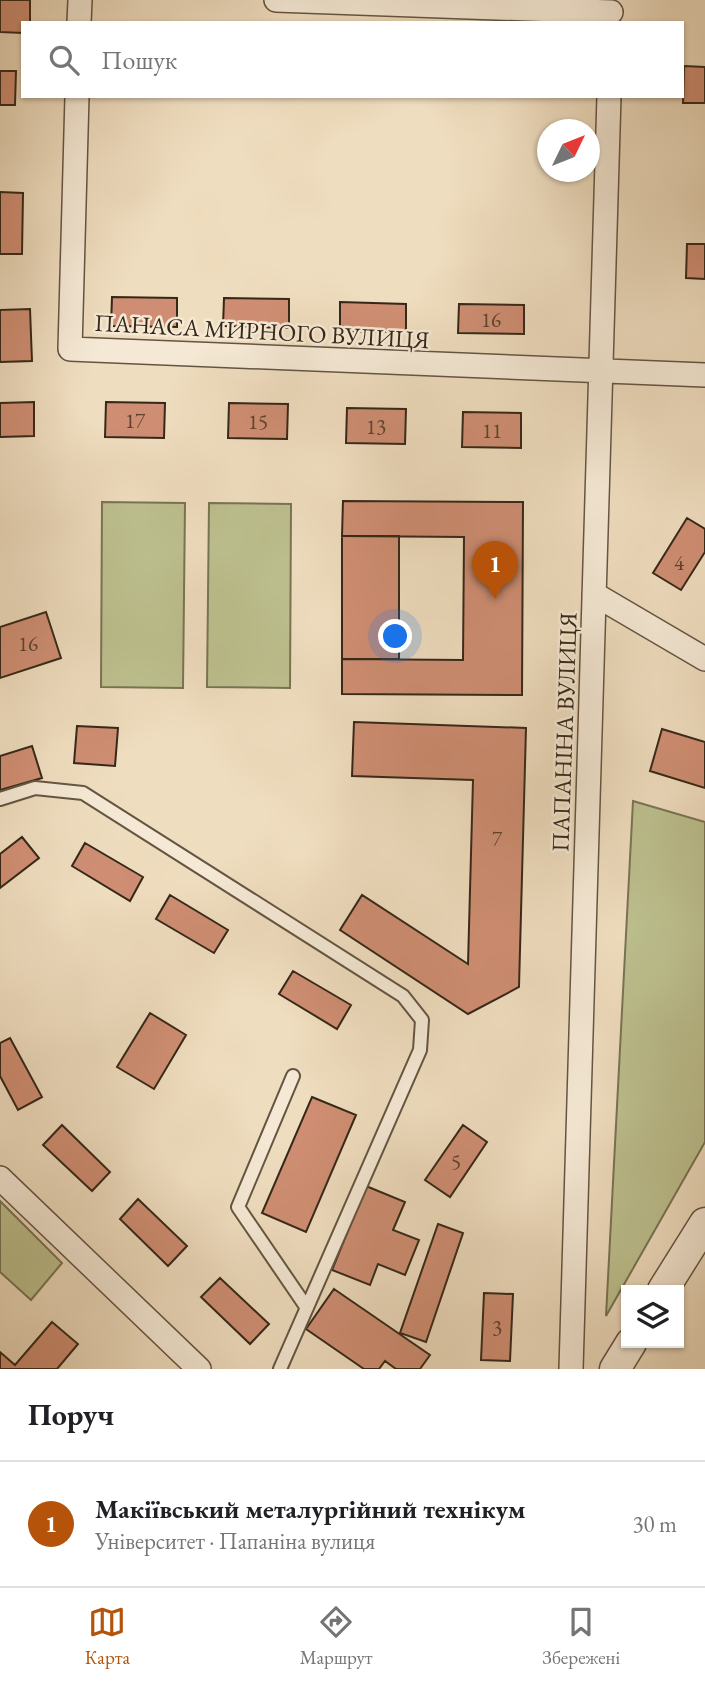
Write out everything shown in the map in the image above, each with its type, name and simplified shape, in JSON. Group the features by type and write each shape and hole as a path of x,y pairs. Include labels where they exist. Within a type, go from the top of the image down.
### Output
{"street":[{"path":"79,21 80,0"},
{"path":"276,0 611,12"},
{"name":"ПАНАСА МИРНОГО ВУЛИЦЯ","path":"77,98 70,349 705,375"},
{"name":"ПАПАНІНА ВУЛИЦЯ","path":"571,1369 608,98"},
{"path":"594,594 705,659"},
{"path":"0,1178 199,1369"},
{"path":"666,1285 705,1223"},
{"path":"615,1369 628,1348"}],"lane":[{"path":"0,799 35,788 83,793 403,996 422,1020 421,1050 281,1369"},
{"path":"293,1076 238,1208 307,1308"}],"green space":[{"path":"102,502 185,503 183,688 101,687"},
{"path":"209,503 291,504 290,688 207,687"},
{"path":"633,801 705,822 705,1142 624,1285 621,1285 606,1316"},
{"path":"0,1201 62,1263 31,1300 0,1272"}],"building":[{"path":"0,0 30,0 30,21 21,21 21,33 0,32"},
{"path":"684,66 705,67 705,103 683,103"},
{"path":"0,71 16,71 15,105 0,105"},
{"path":"0,192 23,193 22,254 0,254"},
{"path":"687,244 705,244 705,279 686,278"},
{"path":"112,297 177,298 177,327 111,326"},
{"path":"224,298 289,299 289,328 223,326"},
{"path":"340,302 406,304 406,332 340,331"},
{"path":"459,304 524,305 524,334 458,333"},
{"path":"30,309 32,361 0,362 0,310"},
{"path":"34,402 34,436 0,437 0,403"},
{"path":"106,402 165,403 164,438 105,437"},
{"path":"229,403 288,404 287,439 228,438"},
{"path":"347,408 406,409 405,444 346,443"},
{"path":"463,412 521,413 521,448 462,447"},
{"path":"343,501 523,502 522,695 342,694 342,659 463,660 464,537 342,536"},
{"path":"687,518 705,529 705,552 681,590 653,573"},
{"path":"342,536 399,536 399,659 342,659"},
{"path":"46,612 61,658 0,678 0,627"},
{"path":"354,722 526,728 519,987 468,1014 340,930 362,895 468,964 473,780 352,776"},
{"path":"77,726 118,728 115,766 74,763"},
{"path":"662,729 705,742 705,788 650,771"},
{"path":"32,746 42,778 0,790 0,756"},
{"path":"22,837 39,858 0,888 0,854"},
{"path":"85,843 143,877 130,901 72,866"},
{"path":"170,895 228,930 214,953 156,919"},
{"path":"293,971 351,1005 337,1029 279,994"},
{"path":"150,1013 186,1035 154,1089 117,1067"},
{"path":"10,1038 42,1097 18,1110 0,1076 0,1043"},
{"path":"312,1097 356,1115 306,1232 262,1213"},
{"path":"62,1125 110,1172 92,1191 43,1145"},
{"path":"463,1125 487,1142 450,1197 425,1180"},
{"path":"366,1186 405,1202 393,1230 419,1240 405,1275 378,1264 370,1285 332,1270"},
{"path":"138,1199 187,1246 168,1266 120,1219"},
{"path":"438,1224 463,1233 426,1342 400,1333"},
{"path":"220,1278 269,1324 250,1344 201,1297"},
{"path":"334,1289 430,1355 420,1369 396,1369 385,1361 379,1369 364,1369 306,1329"},
{"path":"484,1293 513,1294 510,1361 481,1360"},
{"path":"52,1322 78,1344 57,1369 0,1369 0,1352 15,1365"}],"place":[{"name":"Макіївський металургійний технікум","path":"495,599"}]}
